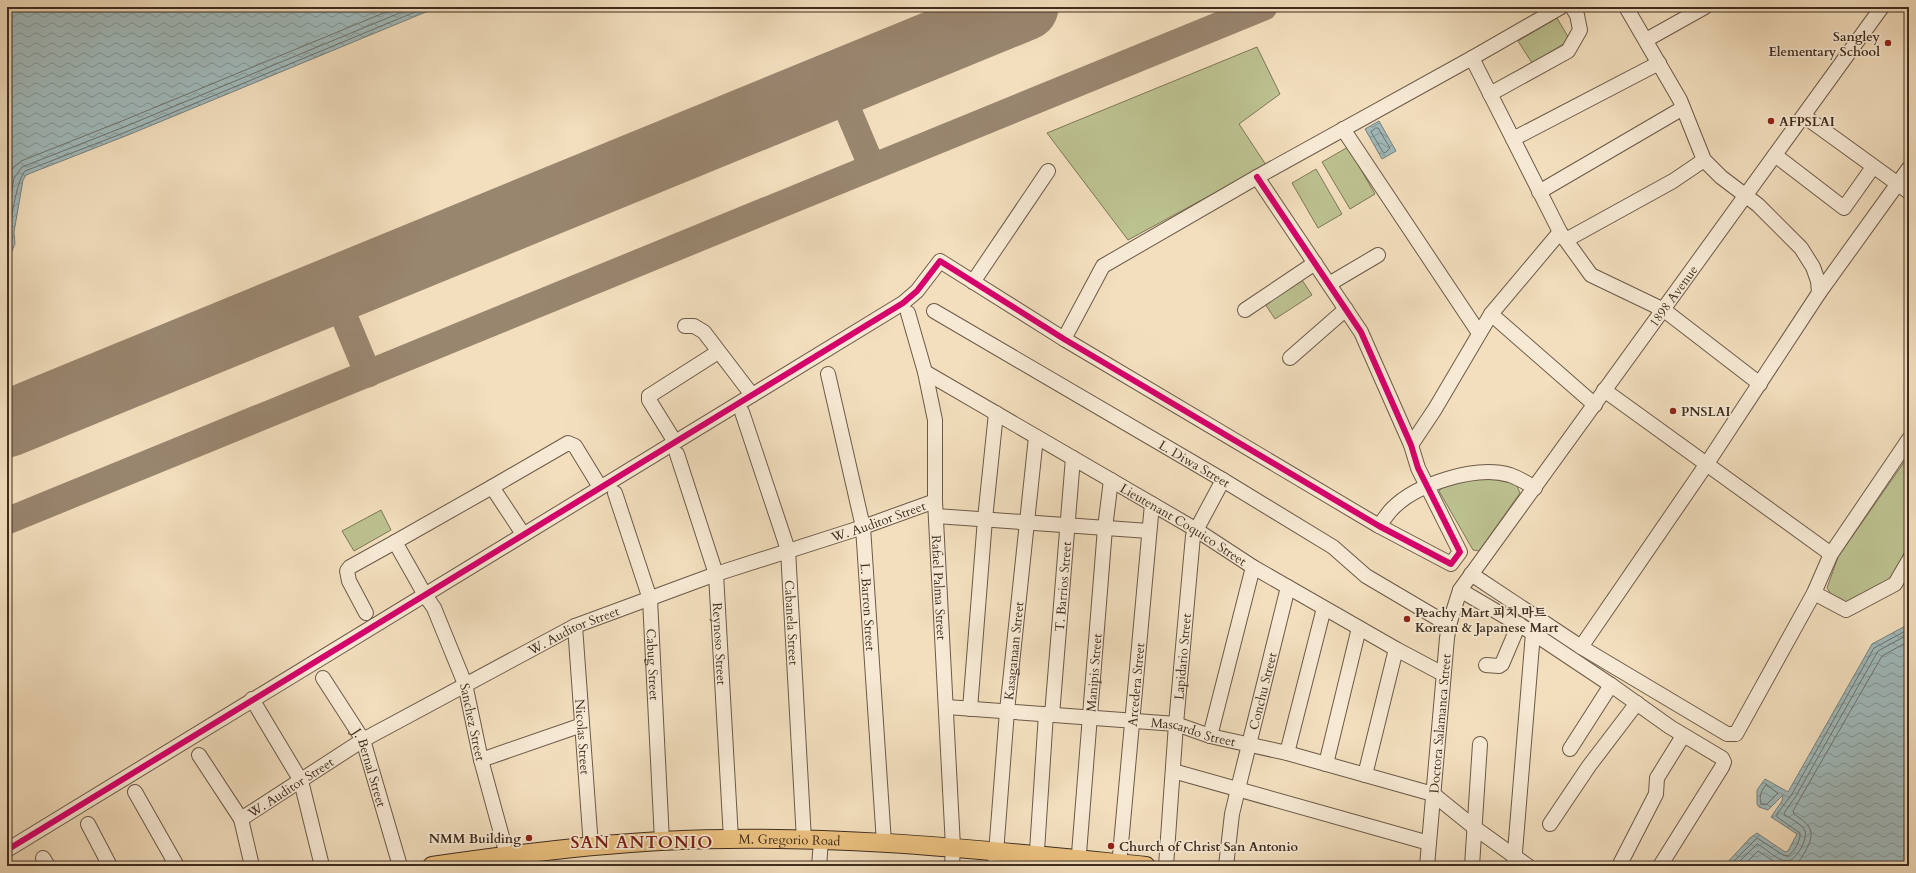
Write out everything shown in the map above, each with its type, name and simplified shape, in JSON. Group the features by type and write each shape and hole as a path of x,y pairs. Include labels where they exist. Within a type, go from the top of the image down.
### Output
{"main road":[{"name":"M. Gregorio Road","path":"432,866 507,855 591,847 662,841 732,839 813,840 953,847 996,858 1146,866"}],"street":[{"path":"1064,339 1103,266 1257,176 1472,58 1561,7"},
{"path":"1490,94 1568,51 1580,30 1577,15 1572,7"},
{"path":"1626,7 1659,63 1683,108 1704,160 1721,177 1758,205 1801,248 1813,267 1818,281 1819,293"},
{"path":"1646,40 1705,7"},
{"name":"1898 Avenue","path":"1465,583 1804,116 1877,9"},
{"path":"1472,58 1539,192 1563,236 1591,275 1664,310 1760,384"},
{"path":"1513,139 1659,63"},
{"path":"1539,192 1683,108"},
{"path":"1804,116 1904,188"},
{"path":"1343,129 1479,333"},
{"path":"1776,155 1844,208 1873,167"},
{"path":"1411,444 1435,409 1491,314 1563,236 1673,182 1704,160"},
{"path":"1581,647 1706,465 1819,293 1904,188 1909,168"},
{"path":"974,282 1048,171"},
{"path":"7,850 600,487 676,448 752,395 903,303 917,291 940,261 1064,339 1379,526 1451,564 1460,552 1418,468 1411,444 1362,332 1257,176"},
{"path":"1329,284 1378,255"},
{"path":"1245,310 1315,263"},
{"path":"1290,358 1346,309"},
{"name":"L. Diwa Street","path":"934,311 1223,480 1333,547 1374,581 1449,625"},
{"name":"Rafael Palma Street","path":"908,313 925,372 935,427 935,501 953,847 952,866"},
{"path":"1491,314 1594,404"},
{"path":"685,326 700,328 752,395"},
{"name":"Reynoso Street","path":"718,352 649,396 649,400 676,448 716,574 732,839"},
{"name":"Lieutenant Coquico Street","path":"925,372 1195,529 1253,567 1396,650 1443,674"},
{"name":"L. Barron Street","path":"828,374 863,527 884,843"},
{"path":"1604,390 1831,554"},
{"name":"Cabanela Street","path":"742,412 788,550 813,840 819,866"},
{"path":"970,708 985,519 996,413"},
{"name":"Kasaganaan Street","path":"996,858 1007,711 1036,437"},
{"path":"1465,583 1581,647 1727,734 1736,734 1741,728 1814,593 1831,554 1909,439"},
{"path":"366,613 349,581 347,571 350,567 568,443 575,446 600,487"},
{"name":"T. Barrios Street","path":"1037,861 1072,458"},
{"path":"1379,526 1393,508 1427,486 1474,472 1496,472 1509,475 1535,488"},
{"name":"Manipis Street","path":"1078,863 1105,528 1111,480"},
{"name":"Lapidario Street","path":"1166,866 1176,724 1192,543 1195,529 1223,480"},
{"path":"492,487 523,534"},
{"name":"Cabug Street","path":"615,493 650,599 662,841"},
{"name":"W. Auditor Street","path":"241,819 363,740 575,626 716,574 863,527 935,501"},
{"name":"Arcedera Street","path":"1119,865 1152,504"},
{"path":"936,516 1149,531"},
{"name":"Sanchez Street","path":"395,542 424,595 434,608 465,684 481,760 507,855"},
{"path":"1814,593 1846,610 1895,584 1909,560"},
{"path":"1210,736 1253,567"},
{"path":"1465,583 1519,624 1611,685 1683,736 1723,760 1723,764 1660,866"},
{"name":"Doctora Salamanca Street","path":"1428,866 1443,674 1449,625 1465,583"},
{"name":"Conchu Street","path":"1226,866 1238,790 1248,745 1288,587"},
{"path":"1287,754 1324,608"},
{"path":"1486,665 1499,666 1502,664 1519,624"},
{"name":"Nicolas Street","path":"575,626 591,847"},
{"path":"1326,764 1359,628"},
{"path":"1514,862 1534,633"},
{"path":"1365,775 1396,650"},
{"name":"J. Bernal Street","path":"323,678 363,740 400,866"},
{"path":"1570,749 1611,685"},
{"path":"252,700 301,781 322,866"},
{"path":"1550,824 1589,766 1636,703"},
{"name":"Mascardo Street","path":"946,707 1176,724 1210,736 1326,764 1433,794"},
{"path":"481,760 582,725"},
{"path":"1619,866 1656,794 1657,778 1683,736"},
{"path":"1472,866 1480,744"},
{"path":"199,755 241,819 252,866"},
{"path":"1173,771 1429,843"},
{"path":"135,792 177,866"},
{"path":"1433,794 1514,862 1528,866"},
{"path":"88,824 110,866"}],"green space":[{"path":"1557,18 1570,40 1532,63 1518,41"},
{"path":"1257,47 1280,94 1239,124 1266,165 1128,240 1047,133"},
{"path":"1348,147 1375,194 1350,209 1322,162"},
{"path":"1316,169 1342,214 1318,228 1292,183"},
{"path":"1300,277 1312,295 1275,319 1263,301"},
{"path":"1909,455 1909,542 1896,571 1886,584 1846,602 1833,597 1827,588 1838,557"},
{"path":"1488,478 1516,484 1520,493 1479,551 1473,550 1439,491 1448,484 1455,482 1469,479"},
{"path":"381,510 391,530 354,551 342,531"}],"water":[{"path":"7,7 438,7 128,135 26,175 23,180 14,232 15,244 7,262"},
{"path":"1379,121 1396,151 1382,159 1365,129"},
{"path":"1909,624 1909,866 1724,866 1750,838 1757,833 1785,852 1788,851 1797,834 1771,817 1782,801 1783,795 1768,810 1759,807 1757,804 1757,790 1765,779 1788,792 1872,644"}],"taxiway":[{"path":"7,521 1264,7"},
{"path":"837,84 872,167"},
{"path":"333,290 368,374"}],"runway":[{"path":"7,424 1025,7"}],"cycle path":[{"path":"7,850 903,303 917,291 940,261 1064,339 1379,526 1451,564 1460,552 1418,468 1411,445 1361,332 1257,177"}],"place":[{"name":"Sangley Elementary School","path":"1888,43"},
{"name":"AFPSLAI","path":"1771,121"},
{"name":"PNSLAI","path":"1673,411"},
{"name":"Peachy Mart 피치 마트 Korean & Japanese Mart","path":"1407,619"},
{"name":"NMM Building","path":"529,838"},
{"name":"Church of Christ San Antonio","path":"1111,846"}],"district":[{"name":"SAN ANTONIO","path":"642,842"}]}
